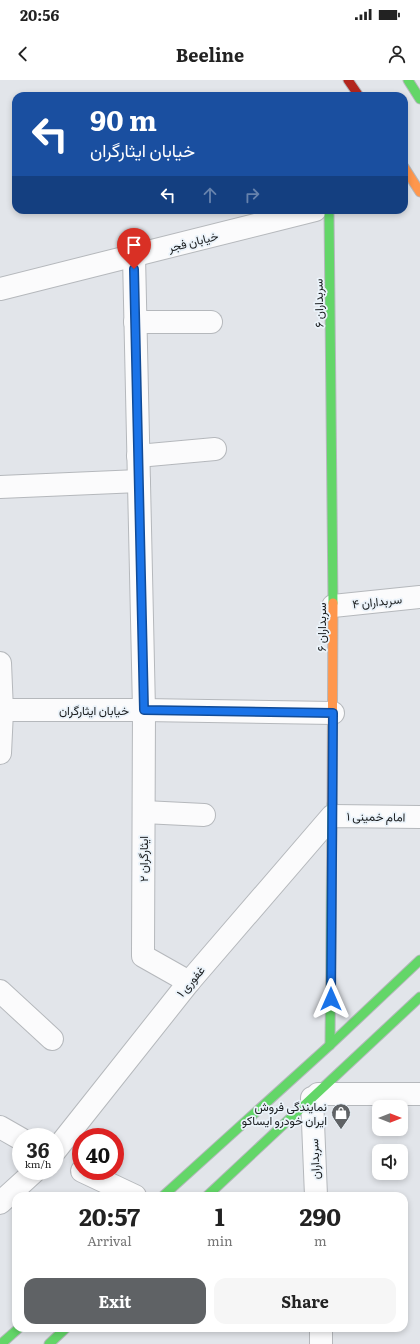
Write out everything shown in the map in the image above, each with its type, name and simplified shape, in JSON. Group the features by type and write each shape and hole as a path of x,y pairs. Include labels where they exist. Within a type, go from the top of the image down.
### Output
{"street":[{"path":"348,80 356,92"},
{"path":"408,80 420,99"},
{"path":"408,173 420,192"},
{"name":"خیابان فجر","path":"0,289 299,214"},
{"name":"سربداران ۶","path":"328,214 333,606 330,1045"},
{"name":"ایثارگران ۲","path":"134,256 144,710 143,956 188,982"},
{"path":"135,322 211,322"},
{"path":"138,456 215,449"},
{"path":"0,487 139,481"},
{"name":"سربداران ۴","path":"333,606 420,597"},
{"path":"0,663 0,753"},
{"name":"خیابان ایثارگران","path":"1,710 144,710 333,713"},
{"path":"144,812 204,815"},
{"name":"امام خمینی ۱","path":"332,816 420,817"},
{"name":"غفوری ۱","path":"64,1140 188,982 332,816"},
{"path":"167,1192 330,1045 420,960"},
{"path":"0,991 52,1039"},
{"path":"211,1192 420,998"},
{"path":"315,1096 420,1094"},
{"name":"سربداران","path":"315,1096 316,1192"},
{"path":"0,1127 12,1134"},
{"path":"0,1203 25,1180"},
{"path":"100,1180 126,1192"},
{"path":"1,1344 14,1332"},
{"path":"49,1344 62,1332"},
{"path":"320,1332 321,1344"}],"traffic: fast":[{"path":"408,80 420,99"},
{"path":"329,214 333,603"},
{"path":"330,1045 332,804"},
{"path":"167,1192 330,1045 420,960"},
{"path":"211,1192 420,997"},
{"path":"1,1344 14,1332"},
{"path":"49,1344 62,1332"}],"traffic: slow":[{"path":"408,173 420,192"},
{"path":"332,804 333,603"}],"traffic: jam":[{"path":"348,80 356,92"}],"place":[{"name":"نمایندگی فروش ایران خودرو ایساکو","path":"341,1130"}],"route":[{"path":"134,269 144,710 333,713 331,999"}]}
